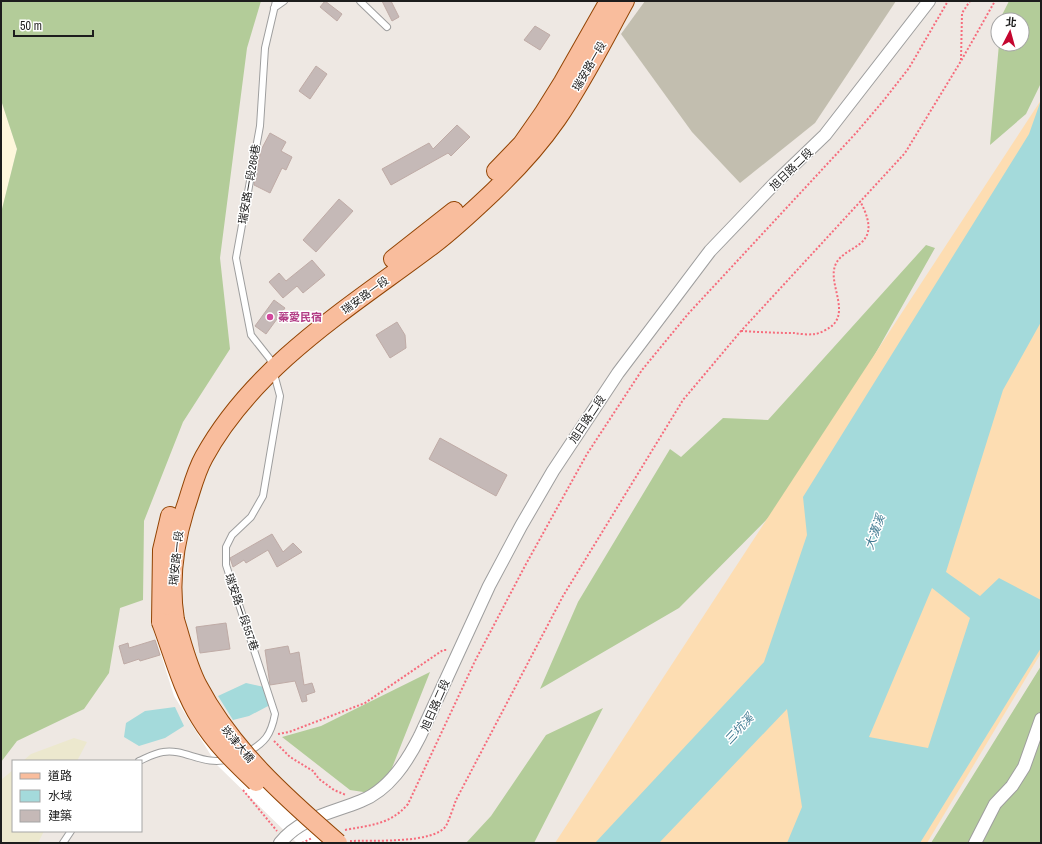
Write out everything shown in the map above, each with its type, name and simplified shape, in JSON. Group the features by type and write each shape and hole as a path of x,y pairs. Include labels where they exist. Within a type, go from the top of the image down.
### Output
{"main road":[{"name":"瑞安路一段","path":"168,621 162,550 176,497 188,467 203,437 219,415 271,366 300,330 476,194 522,144 563,82 609,1"},
{"name":"瑞安路一段","path":"271,366 436,242 494,191 524,161 556,120 583,77 625,1"},
{"name":"崁津大橋","path":"168,621 198,685 227,733 272,783 299,809 342,838"},
{"name":"崁津大橋","path":"168,621 184,688 205,724 223,749 317,840"}],"street":[{"name":"旭日路二段","path":"282,841 312,817 362,801 381,790 410,757 459,649 493,579 553,470 618,373 710,252 775,183 825,135 929,1"},
{"path":"975,843 995,804 1012,786 1024,767 1041,719"}],"lane":[{"name":"瑞安路一段266巷","path":"271,366 251,336 236,258 260,126 265,48 276,1"},
{"path":"274,8 284,1"},
{"path":"360,1 386,27"},
{"name":"瑞安路一段557巷","path":"142,760 162,752 171,752 213,762 223,761 239,757 260,746 269,735 275,714 274,706 226,565 226,547 232,535 251,517 263,496 280,396 271,366"},
{"path":"63,843 70,832"}],"path":[{"path":"342,838 398,815 408,804 475,661 526,564 587,454 642,370 688,314 856,133 884,100 909,68 948,1"},
{"path":"961,61 962,13 970,1"},
{"path":"342,838 423,839 430,838 445,827 456,800 563,596 683,400 741,331 905,153 961,61 995,1"},
{"path":"741,331 815,334 831,327 839,314 839,302 834,284 834,269 841,256 859,246 867,235 868,216 860,201"},
{"path":"362,801 334,790 319,779 313,771 290,757 276,745 269,735 289,732 365,704 443,650 459,649"},
{"path":"240,787 282,841"},
{"path":"302,843 317,840"}],"shaded area":[{"path":"645,1 896,1 815,123 740,183 692,132 621,34"},
{"path":"1,100 17,149 1,213"},
{"path":"74,738 87,742 78,760 24,760 31,754"},
{"path":"12,771 12,832 44,832 38,843 1,843 1,780"}],"green space":[{"path":"2,1 261,1 247,48 220,258 230,349 183,422 144,521 143,600 120,608 109,673 84,709 17,741 1,762 1,213 17,149 1,100"},
{"path":"1009,1 1041,1 1041,83 1026,114 990,145 998,52 1030,52 1030,12 1004,12"},
{"path":"926,245 935,248 865,372 778,508 679,608 540,689 578,602 670,449 681,457 723,418 768,420"},
{"path":"1041,666 1041,843 931,843"},
{"path":"430,672 386,783 370,793 350,790 282,737 321,726"},
{"path":"603,708 534,843 466,843 491,816 546,735"}],"sand":[{"path":"1041,100 1041,653 927,843 555,843"}],"water":[{"path":"1041,100 1041,322 1003,390 946,572 980,596 999,578 1041,600 1041,648 920,843 787,843 802,807 787,709 659,843 595,843 764,662 807,535 803,497 1029,134","holes":["932,588 970,618 928,748 869,737"]},
{"path":"246,683 264,687 270,705 249,716 233,720 218,696"},
{"path":"175,707 184,726 165,738 139,746 124,737 126,723 145,711"}],"pier":[{"path":"180,617 211,700 232,730 345,843 297,843 217,765 174,696 152,626"}],"building":[{"path":"325,1 342,14 337,21 320,7"},
{"path":"382,1 391,1 399,17 392,21"},
{"path":"535,26 550,35 540,50 524,40"},
{"path":"316,66 327,74 310,99 299,91"},
{"path":"457,125 470,137 451,156 448,153 391,185 382,169 429,143 433,149"},
{"path":"270,133 286,142 281,151 292,157 286,170 282,168 270,193 254,185 261,150"},
{"path":"339,199 353,211 316,252 303,240"},
{"path":"312,260 325,275 303,293 297,286 283,298 269,282 279,273 286,281"},
{"name":"蓁愛民宿","path":"274,300 285,308 266,334 255,326"},
{"path":"397,322 405,335 406,348 390,358 376,335"},
{"path":"440,438 507,475 496,496 429,459"},
{"path":"272,534 283,552 293,543 302,552 277,567 268,550 246,563 244,560 233,567 230,558"},
{"path":"226,623 230,649 200,653 196,627"},
{"path":"155,640 160,655 140,661 139,659 124,664 119,646 128,643 129,648"},
{"path":"288,646 290,654 299,652 304,685 312,683 315,692 306,695 307,701 302,702 295,681 270,685 265,650"}],"place":[{"name":"蓁愛民宿","path":"270,317"}],"water label":[{"name":"大漢溪","path":"875,532"},
{"name":"三坑溪","path":"739,729"}]}
